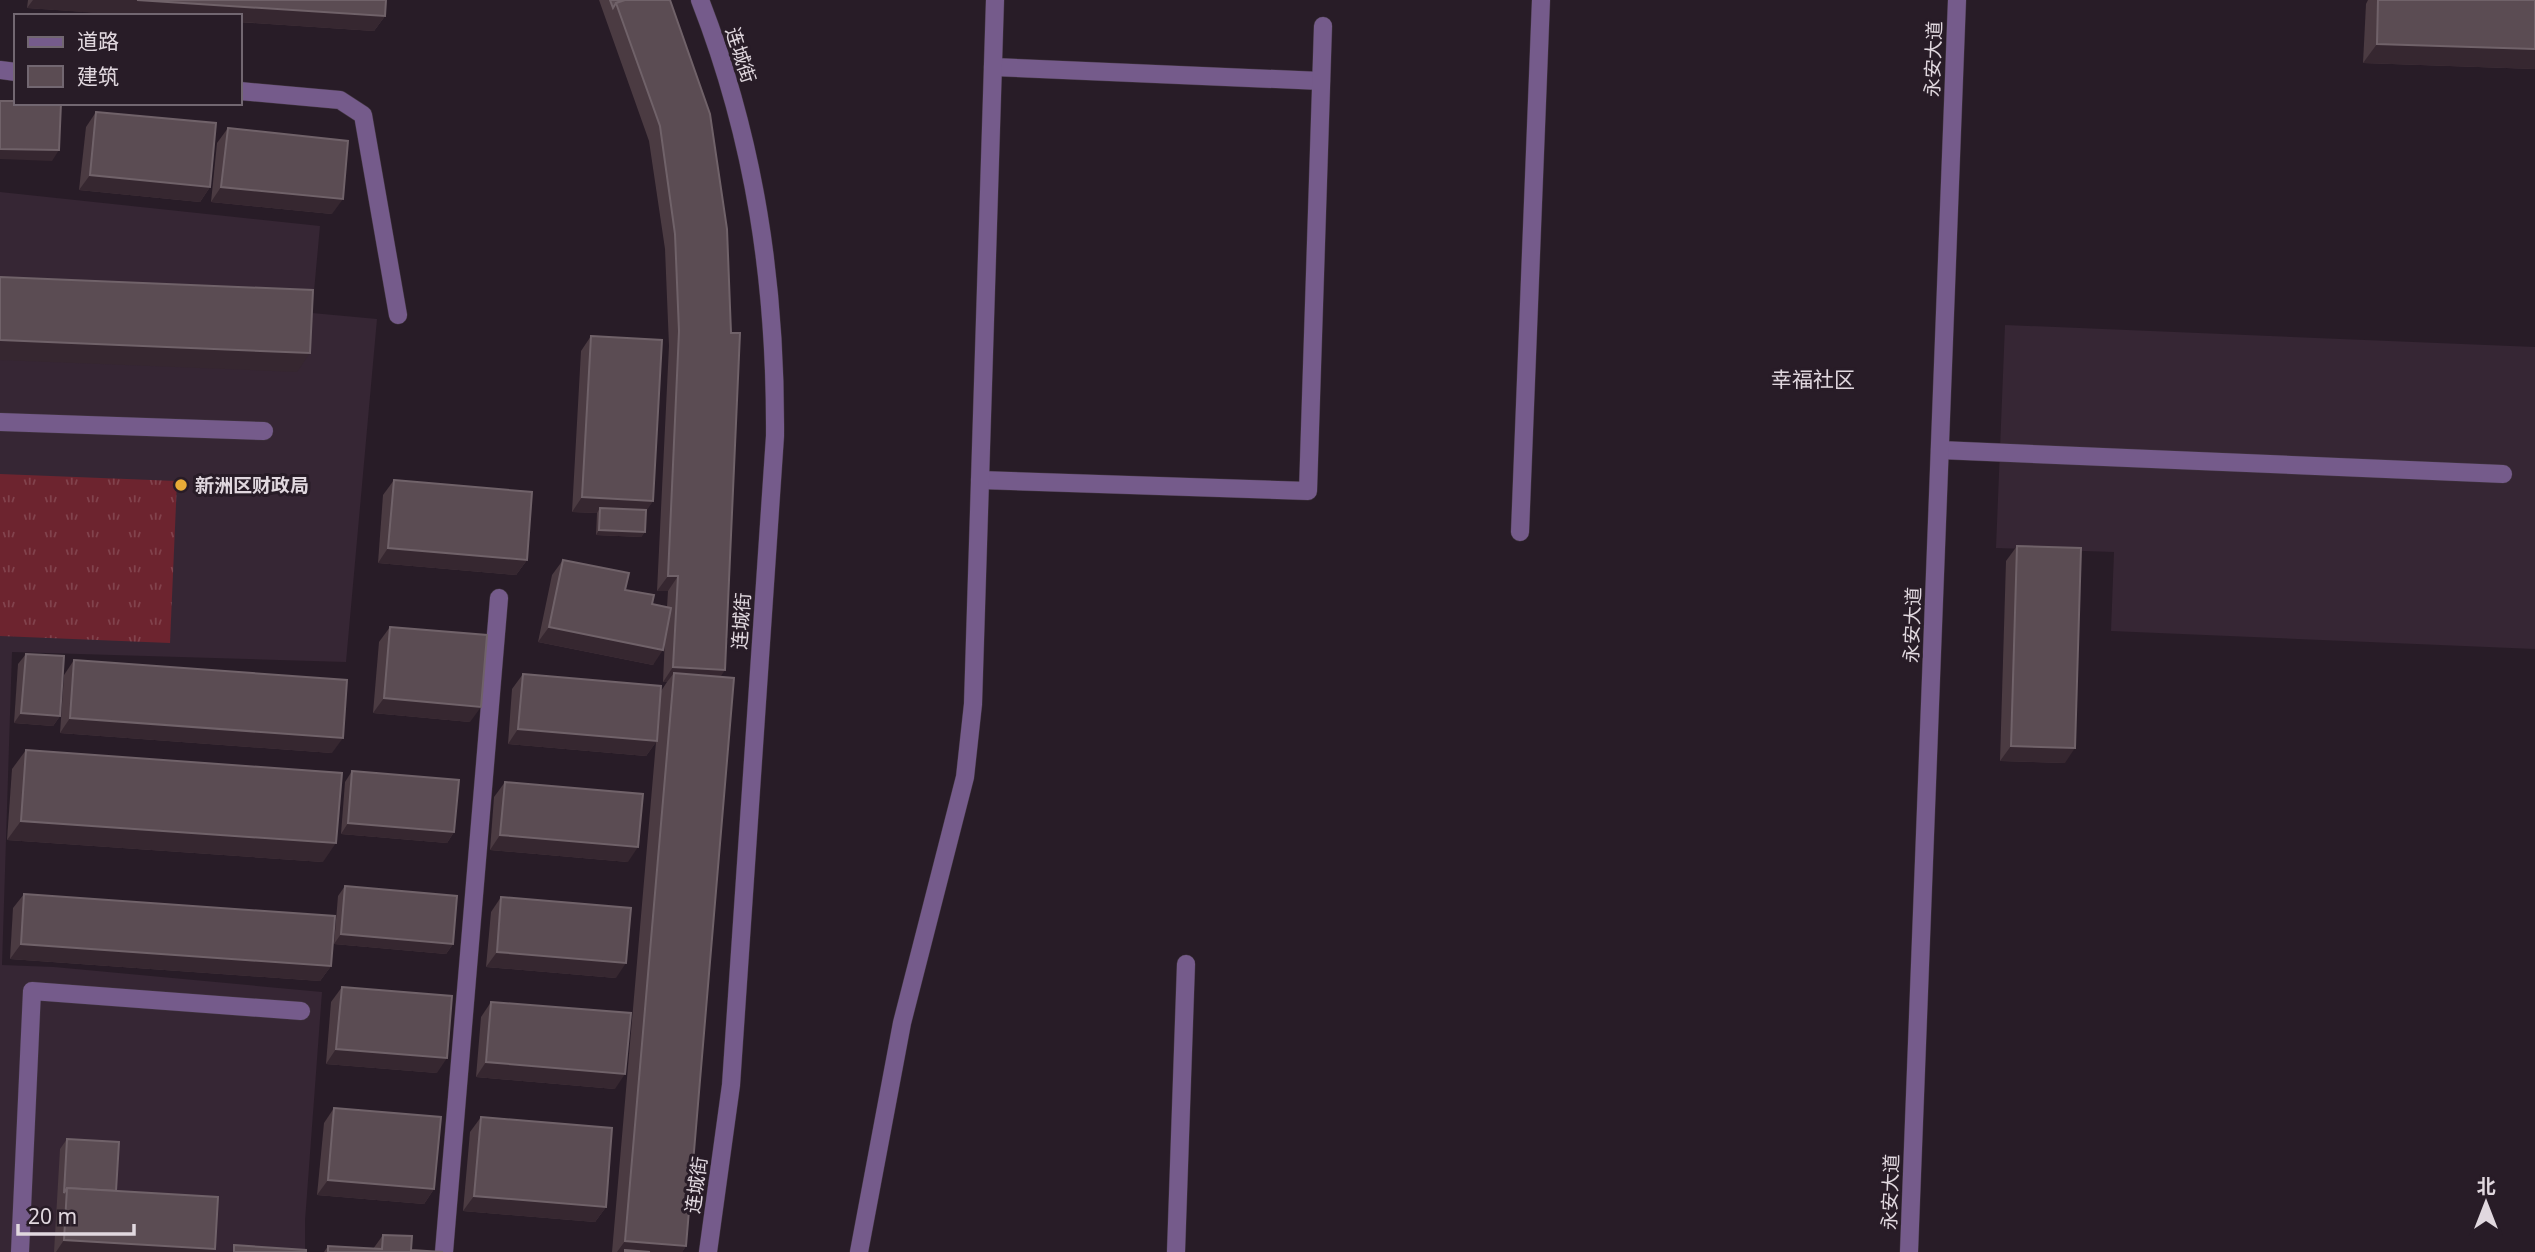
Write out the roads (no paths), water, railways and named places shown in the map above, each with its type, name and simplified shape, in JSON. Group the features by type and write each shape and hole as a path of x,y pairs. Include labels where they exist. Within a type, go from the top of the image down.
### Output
{"street":[{"name":"连城街","path":"700,0 730,87 748,155 767,262 776,369 775,436 731,1085 708,1252"},
{"path":"859,1252 902,1023 965,777 973,704 995,0"},
{"path":"1520,532 1541,0"},
{"name":"永安大道","path":"1909,1252 1956,0"},
{"path":"980,480 1308,491 1323,26"},
{"path":"993,67 1321,81"},
{"path":"242,91 340,100 363,115 398,315"},
{"path":"0,422 264,431"},
{"path":"1940,450 2502,474"},
{"path":"444,1252 499,598"},
{"path":"1176,1252 1186,964"},
{"path":"20,1252 32,991 301,1011"}],"place":[{"name":"新洲区财政局","path":"181,485"}],"district":[{"name":"幸福社区","path":"1813,380"}]}
